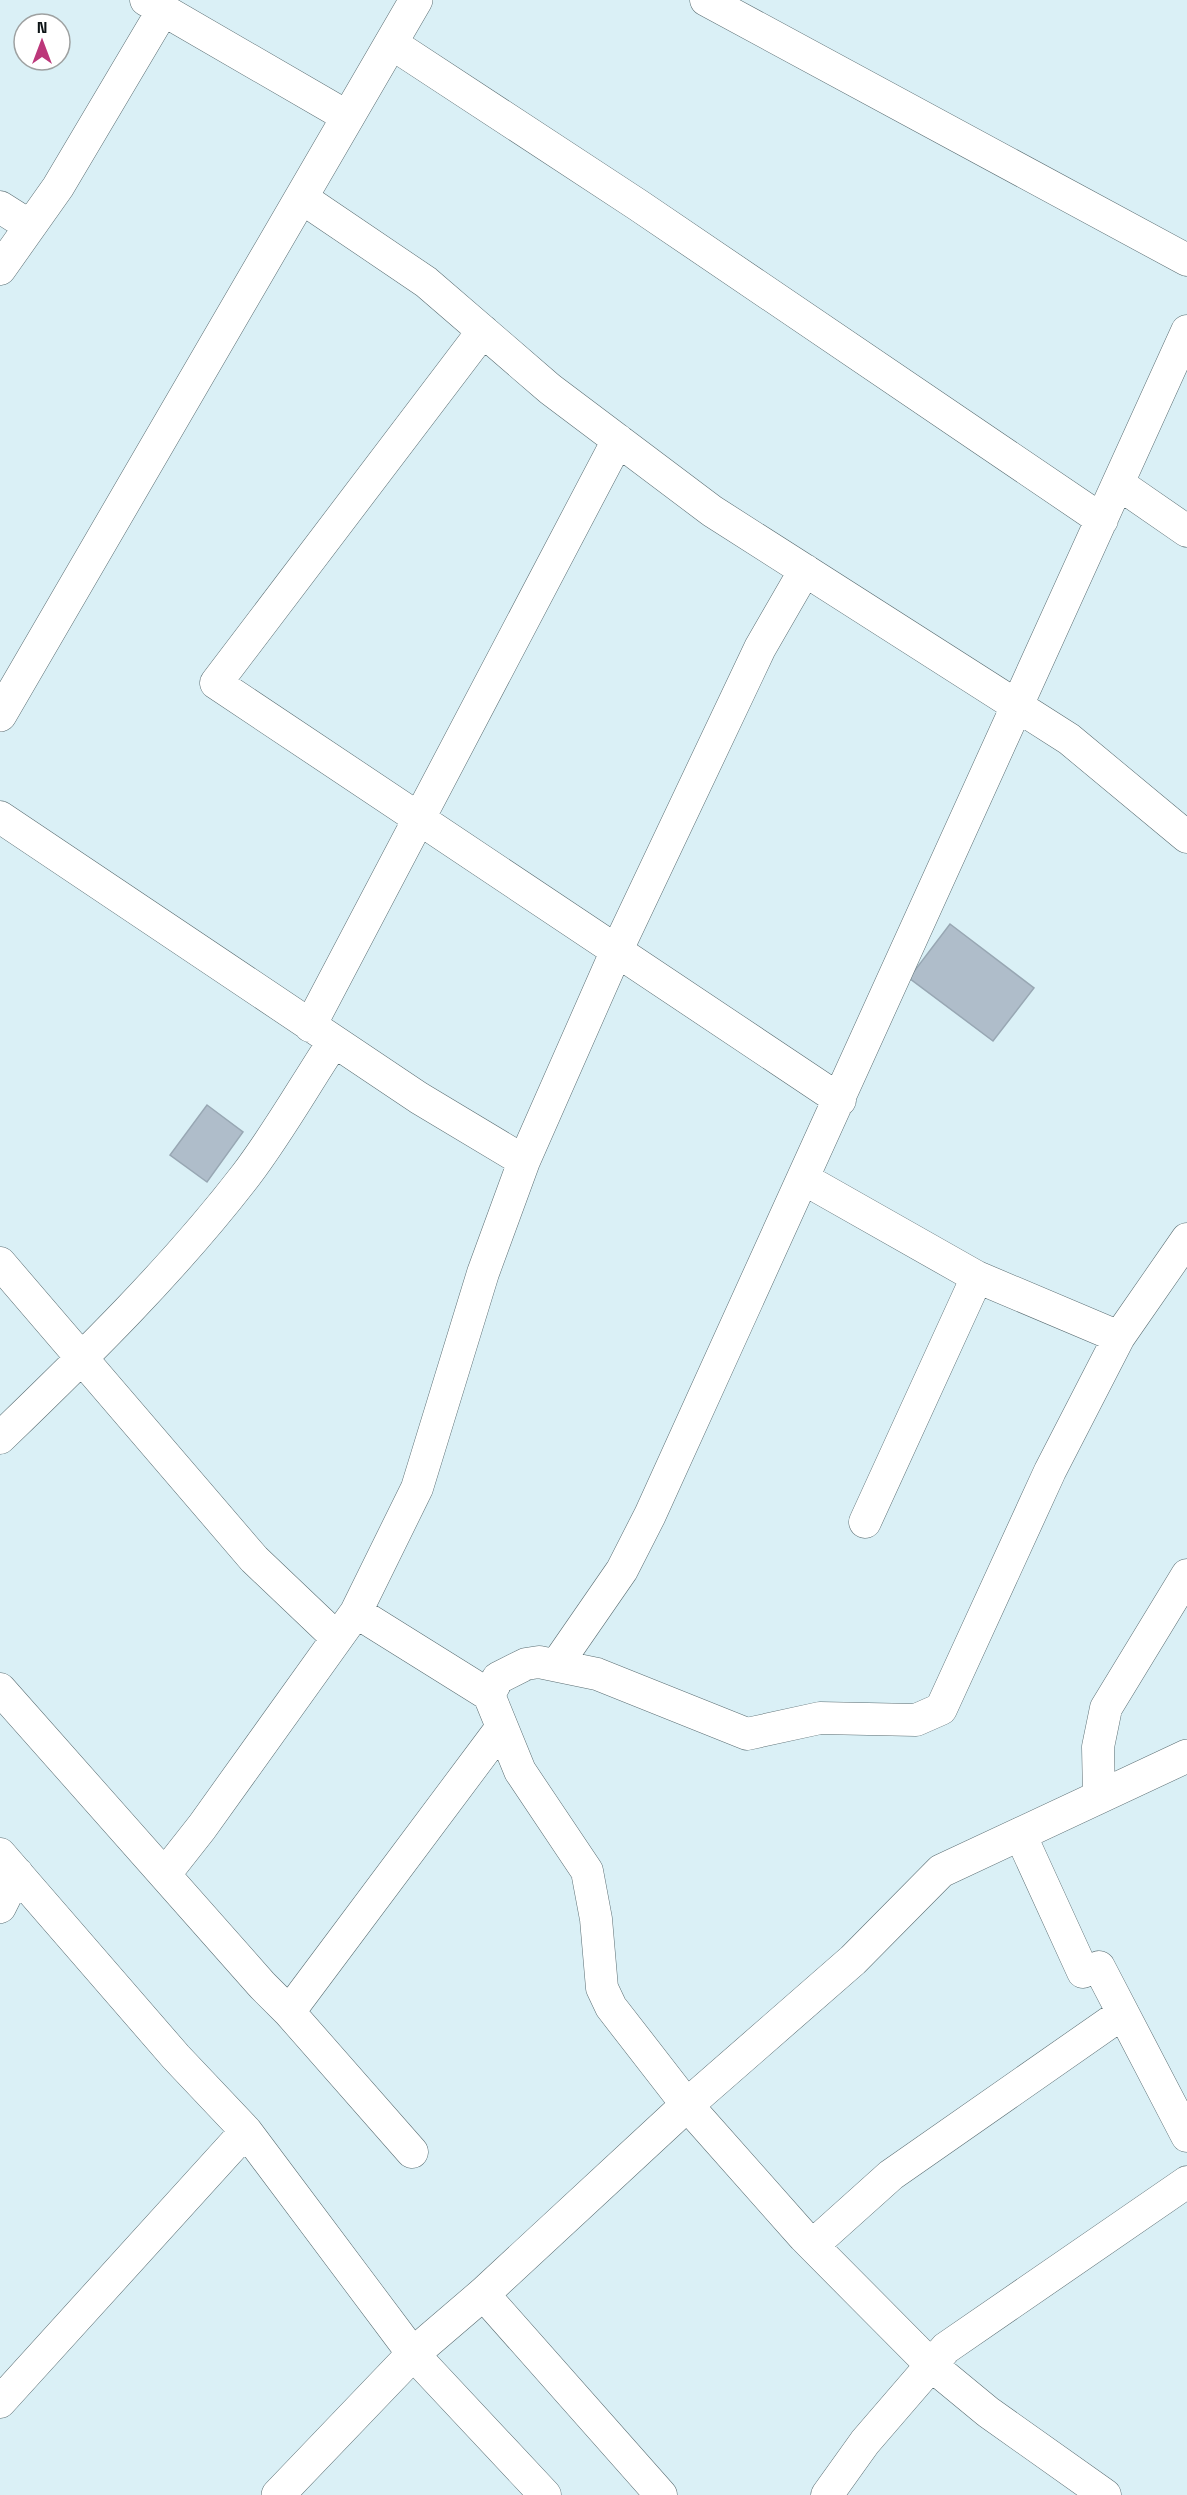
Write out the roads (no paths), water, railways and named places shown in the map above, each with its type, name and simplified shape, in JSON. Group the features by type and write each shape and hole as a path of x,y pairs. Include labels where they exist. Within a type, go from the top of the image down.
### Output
{"street":[{"path":"0,715 416,0"},
{"path":"706,0 1187,260"},
{"path":"0,269 58,187 154,5 348,117"},
{"path":"391,43 638,205 1102,520"},
{"path":"302,198 426,282 550,389 712,511 1068,739 1187,837"},
{"path":"0,207 30,226"},
{"path":"483,331 216,683 840,1100"},
{"path":"557,1664 622,1570 650,1515 1187,331"},
{"path":"0,1438 82,1359 164,1273 247,1174 322,1034 419,819 618,440"},
{"path":"1119,484 1187,531"},
{"path":"165,1874 202,1827 356,1612 417,1488 483,1273 525,1161 616,952 760,648 805,570"},
{"path":"0,817 419,1098 525,1161"},
{"path":"804,1179 977,1277 1119,1337"},
{"path":"489,1695 498,1678 526,1664 557,1664 597,1674 747,1734 820,1718 916,1720 942,1709 1050,1471 1119,1337 1187,1239"},
{"path":"0,1263 254,1559 337,1638"},
{"path":"865,1522 977,1277"},
{"path":"1099,1797 1098,1747 1106,1708 1187,1575"},
{"path":"356,1612 489,1695 520,1771 587,1871 596,1919 602,1988 611,2007 687,2105 813,2245 931,2365 1088,2490"},
{"path":"0,1689 412,2152"},
{"path":"289,2012 502,1726"},
{"path":"278,2495 413,2354 483,2294 687,2105 853,1960 942,1871 1187,1756"},
{"path":"1020,1834 1091,1969 1123,2013 1187,2136"},
{"path":"0,1907 8,1864"},
{"path":"8,1864 176,2057 246,2132 413,2354 545,2495"},
{"path":"813,2245 891,2175 1123,2013"},
{"path":"0,2402 246,2132"},
{"path":"826,2495 865,2442 946,2348 1187,2182"},
{"path":"483,2294 662,2495"}]}
